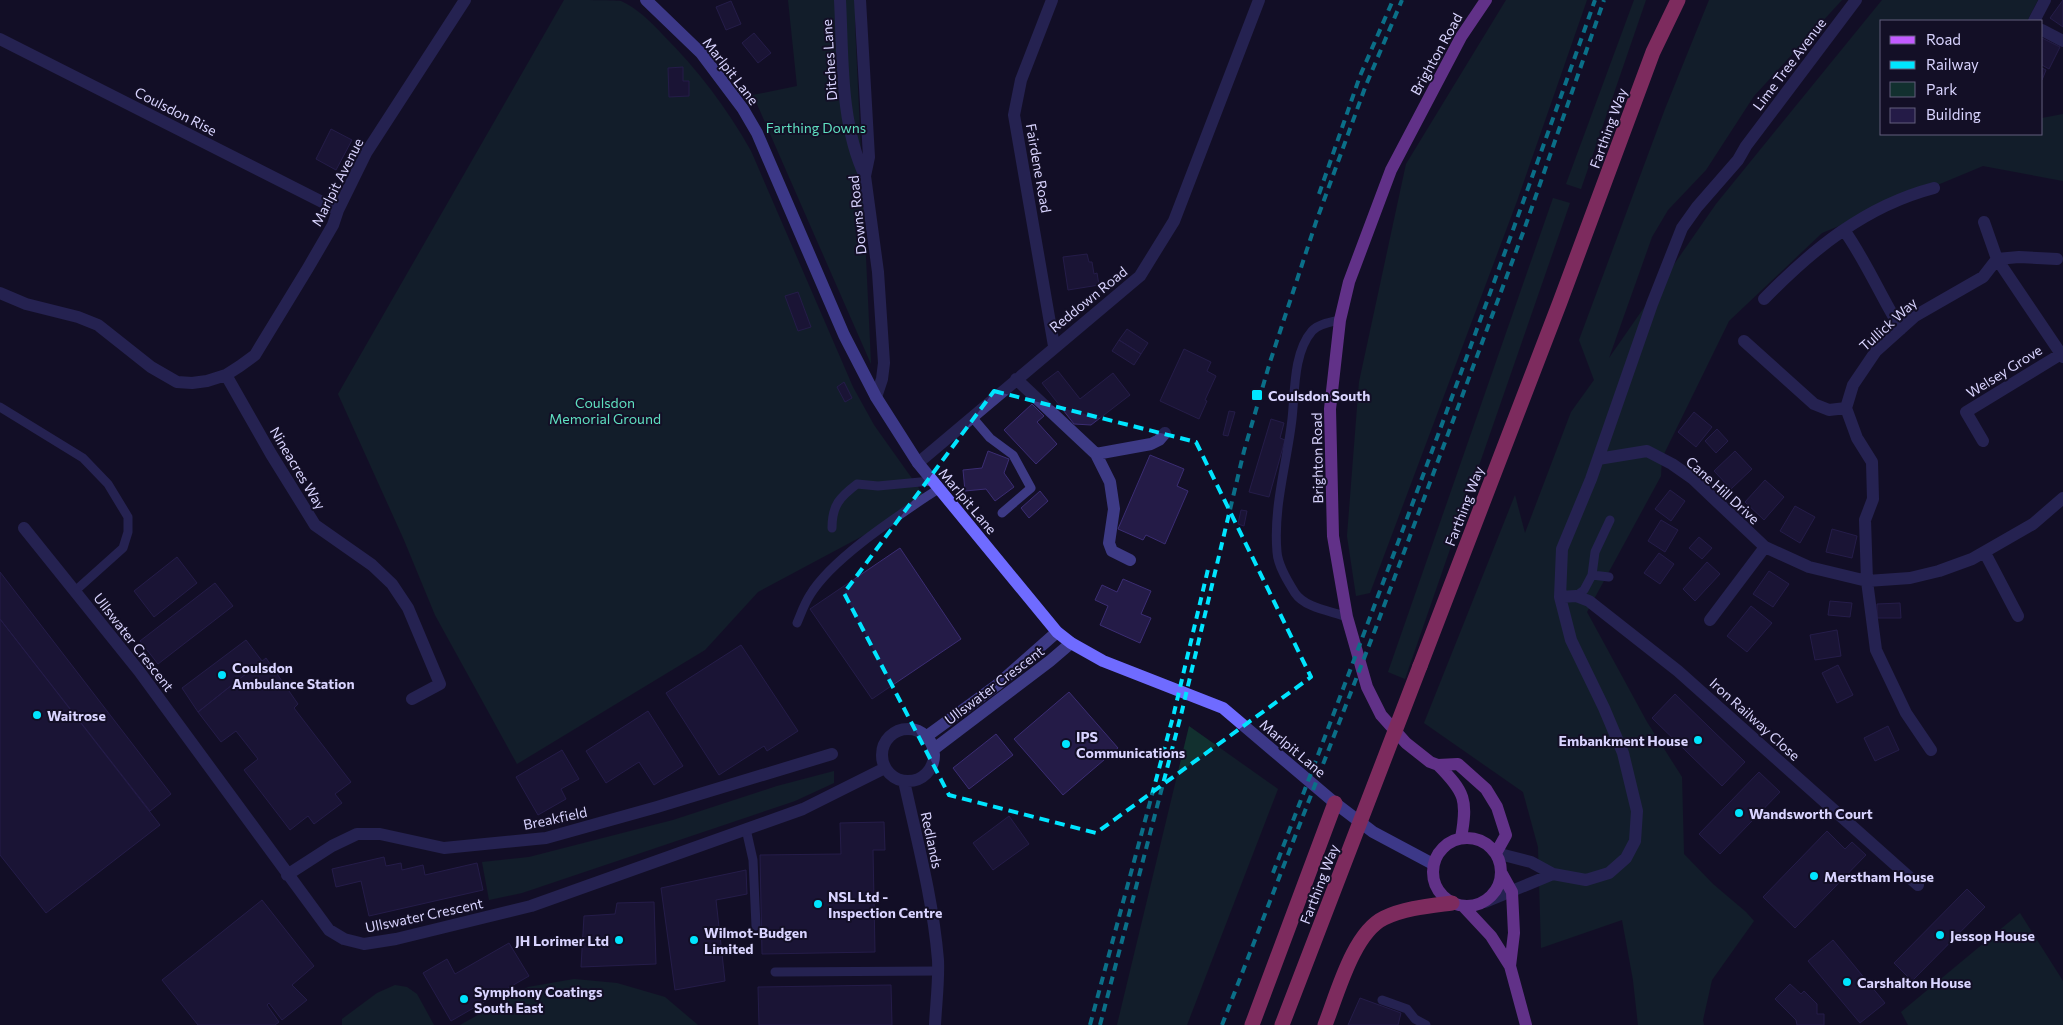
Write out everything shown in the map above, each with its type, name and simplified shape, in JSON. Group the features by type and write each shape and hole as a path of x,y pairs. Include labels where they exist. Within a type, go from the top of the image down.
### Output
{"highway":[{"name":"Farthing Way","path":"1282,1025 1560,302 1653,52 1678,0"},
{"path":"1252,1025 1334,803"},
{"path":"1325,1025 1351,957 1364,936 1382,919 1415,908 1457,905"}],"main road":[{"name":"Brighton Road","path":"1461,838 1465,801 1456,782 1438,765 1430,762 1406,743 1381,714 1367,687 1347,617 1332,525 1330,409 1340,320 1350,282 1391,170 1460,37 1486,0"},
{"name":"Marlpit Lane","path":"648,1 701,53 743,110 757,133 844,335 876,397 918,463 934,485 1057,632 1071,643 1102,660 1223,708 1334,803 1373,832 1433,864"},
{"name":"Brighton Road","path":"1438,765 1458,764 1486,788 1497,807 1506,836 1496,853"},
{"path":"1510,966 1514,933 1512,892 1502,874 1496,853 1481,840 1461,838 1452,841 1443,847 1433,864 1432,874 1438,891 1457,905 1491,936 1510,966 1526,1025"},
{"path":"1457,905 1474,906 1485,902 1496,890 1502,874"}],"street":[{"name":"Marlpit Avenue","path":"226,374 255,355 333,225 338,210 366,154 465,0"},
{"name":"Ditches Lane","path":"840,0 844,91 857,158 865,176"},
{"name":"Downs Road","path":"860,0 869,157 865,176 878,272 884,363 882,379 876,397"},
{"name":"Fairdene Road","path":"1052,0 1021,80 1014,115 1054,346"},
{"name":"Reddown Road","path":"918,463 1054,346 1140,276 1174,221 1259,0"},
{"name":"Lime Tree Avenue","path":"1598,459 1682,228 1697,207 1738,160 1746,146 1856,0"},
{"path":"2035,20 2045,0"},
{"path":"2043,31 2063,41"},
{"name":"Coulsdon Rise","path":"0,39 338,210"},
{"path":"1764,300 1815,250 1844,230 1894,201 1934,188"},
{"path":"1984,222 1997,260 2062,355"},
{"path":"1844,230 1886,306 1901,329"},
{"path":"1997,260 2019,257 2057,259"},
{"name":"Tullick Way","path":"1846,408 1852,385 1876,351 1915,316 1983,277 1997,260"},
{"path":"0,293 26,304 78,317 98,325 151,367 177,382 192,383 226,374"},
{"path":"1744,342 1814,404 1829,410 1846,408 1857,438 1872,462 1873,499 1865,520 1867,581 1876,650 1906,713 1931,750"},
{"name":"Welsey Grove","path":"1983,441 1966,412 2062,355"},
{"name":"Nineacres Way","path":"226,374 271,454 315,525 372,565 392,584 408,608 440,684 412,699"},
{"path":"1016,379 1096,454 1110,482 1114,509 1109,543 1112,551 1130,560"},
{"path":"1096,454 1151,444 1159,440 1165,433"},
{"name":"Cane Hill Drive","path":"1598,459 1647,451 1662,458 1692,478 1764,548 1809,567 1867,581 1910,578 1939,571 1985,553 2033,524 2063,498"},
{"path":"1496,853 1531,862 1553,874 1586,880 1609,873 1626,858 1635,841 1637,811 1623,753 1604,708 1571,640 1560,597 1562,549 1598,459"},
{"name":"Ullswater Crescent","path":"24,528 139,671 328,930 344,940 364,944 396,939 531,906 803,809 885,768"},
{"path":"1710,620 1764,548"},
{"path":"1985,553 2018,616"},
{"path":"1560,597 1576,596"},
{"name":"Iron Railway Close","path":"1576,596 1588,601 1678,671 1918,885"},
{"name":"Ullswater Crescent","path":"926,736 997,685 1057,632"},
{"name":"Ullswater Crescent","path":"934,749 1071,643"},
{"path":"903,728 920,731 926,736 934,749 932,766 927,773 912,781 904,781 896,778 885,768 882,752 889,736 903,728"},
{"name":"Breakfield","path":"287,875 332,846 357,834 380,834 444,848 546,838 657,807 832,754"},
{"name":"Redlands","path":"904,781 928,889 934,926 938,971 935,1025"},
{"path":"1485,902 1553,874"}],"lane":[{"path":"1340,320 1327,323 1312,330 1300,355 1279,499 1277,553 1284,573 1296,595 1310,604 1347,617"},
{"path":"0,407 83,458 108,484 128,517 128,532 123,548 74,591"},
{"path":"972,417 990,438 1013,455 1031,488 1002,513"},
{"path":"832,528 832,513 842,496 857,484 878,486 934,485"},
{"path":"797,623 810,595 834,568 934,485"},
{"path":"1576,596 1584,590 1592,575 1595,552 1610,520"},
{"path":"1592,575 1608,577"},
{"path":"746,829 753,860 756,926"},
{"path":"775,972 938,971"},
{"path":"1382,1000 1407,1009 1415,1019 1426,1025"}],"highlighted area":[{"path":"994,391 1196,442 1311,677 1096,833 949,795 844,593"}],"green space":[{"name":"Coulsdon Memorial Ground","path":"564,0 621,1 633,7 649,20 676,48 722,105 751,151 853,387 874,425 928,501 758,592 705,650 517,764 435,615 404,540 338,394"},
{"name":"Farthing Downs","path":"788,0 856,0 855,25 871,364 753,95 797,86"},
{"path":"1506,0 1587,0 1517,201 1370,593 1356,596 1347,536 1359,382 1406,164"},
{"path":"1634,0 1646,0 1581,189 1566,184"},
{"path":"1709,0 1842,0 1754,96 1706,170 1668,210 1652,237 1609,358 1716,204 1882,0 2038,0 2028,20 1880,20 1880,135 2043,135 2043,118 2063,114 2063,181 1983,166 1822,233 1729,321 1662,458 1661,476 1587,612 1647,722 1682,777 1684,854 1713,884 1754,921 1712,980 1703,1020 1704,1025 1638,1025 1633,980 1622,920 1541,948 1538,847 1523,792 1424,723 1515,495 1525,533 1571,412 1594,380 1579,340 1665,109"},
{"path":"1553,198 1570,203 1405,679 1388,672"},
{"path":"1189,726 1278,789 1187,1025 1117,1025"},
{"path":"834,771 834,783 795,801 522,893 489,900 482,862 529,857 673,820 777,786"},
{"path":"2020,913 2063,981 2063,1025 1908,1025 1901,1012"},
{"path":"574,979 617,983 665,997 698,1025 460,1025 528,987"},
{"path":"395,985 407,987 417,994 434,1025 342,1025 342,1019 377,993"}],"building":[{"path":"2063,0 2063,27 2050,18"},
{"path":"731,1 741,24 726,30 716,7"},
{"path":"754,33 771,53 758,63 742,43"},
{"path":"2043,38 2060,47 2049,69 2043,66"},
{"path":"683,67 683,81 689,81 689,96 669,97 668,68"},
{"path":"331,129 352,140 336,170 316,159"},
{"path":"1087,254 1089,262 1092,262 1094,274 1097,273 1099,285 1068,290 1063,257"},
{"path":"798,292 811,327 798,331 785,296"},
{"path":"1127,329 1148,343 1141,354 1119,340"},
{"path":"1119,340 1141,354 1134,365 1112,351"},
{"path":"1184,349 1211,362 1207,371 1216,376 1199,419 1160,401"},
{"path":"1058,371 1080,399 1113,373 1130,395 1091,425 1074,424 1042,383"},
{"path":"844,382 852,398 845,402 837,387"},
{"path":"1032,404 1044,416 1037,422 1057,444 1036,464 1004,430"},
{"path":"1229,411 1235,412 1228,436 1223,435"},
{"path":"1694,412 1712,427 1696,447 1678,432"},
{"path":"1271,419 1284,423 1280,438 1285,440 1269,497 1249,492"},
{"path":"1717,429 1728,441 1716,453 1705,441"},
{"path":"988,451 1009,459 1004,473 1014,487 995,501 986,489 965,491 963,470 982,468"},
{"path":"1735,451 1752,469 1731,489 1714,471"},
{"path":"1150,455 1184,469 1177,486 1188,491 1165,544 1146,535 1143,540 1118,529"},
{"path":"1765,480 1784,497 1764,520 1745,502"},
{"path":"1670,490 1685,501 1671,521 1655,509"},
{"path":"1040,491 1048,501 1029,518 1021,508"},
{"path":"1795,506 1815,517 1800,543 1780,531"},
{"path":"1241,510 1247,511 1244,526 1238,524"},
{"path":"1661,520 1678,530 1665,552 1648,541"},
{"path":"1832,529 1857,536 1852,558 1826,552"},
{"path":"1699,537 1712,548 1702,559 1689,548"},
{"path":"900,548 961,639 872,699 810,609"},
{"path":"1659,553 1674,564 1660,584 1644,573"},
{"path":"177,557 197,583 154,617 134,591"},
{"path":"1707,562 1720,574 1695,601 1683,589"},
{"path":"1769,571 1789,584 1773,607 1753,594"},
{"path":"0,572 171,794 150,811 0,619"},
{"path":"1123,579 1151,591 1141,614 1151,618 1140,643 1100,625 1108,606 1095,600 1102,585 1117,592"},
{"path":"215,583 233,606 158,664 140,641"},
{"path":"1830,601 1852,603 1850,617 1828,615"},
{"path":"1900,603 1901,618 1877,618 1877,604"},
{"path":"1751,606 1772,623 1747,652 1727,636"},
{"name":"Waitrose","path":"0,619 160,825 46,913 0,855"},
{"path":"1837,630 1841,656 1815,660 1810,635"},
{"name":"Coulsdon Ambulance Station","path":"246,640 262,661 198,712 182,688"},
{"path":"741,645 798,731 767,751 764,746 719,775 666,693"},
{"path":"266,658 298,704 294,708 351,782 335,794 342,803 314,824 308,816 290,830 244,770 258,759 236,731 221,742 198,712"},
{"path":"1838,665 1853,695 1837,703 1822,673"},
{"name":"IPS Communications","path":"1069,692 1118,748 1063,795 1014,739"},
{"name":"Embankment House","path":"1675,694 1745,762 1722,786 1652,718"},
{"path":"648,711 683,766 654,785 639,762 606,783 586,751"},
{"path":"1888,726 1899,750 1875,761 1864,738"},
{"path":"996,734 1013,755 969,789 953,768"},
{"path":"562,750 579,779 561,789 566,799 538,815 516,777"},
{"name":"Wandsworth Court","path":"1759,772 1780,792 1720,854 1699,834"},
{"path":"1009,816 1029,844 993,870 973,843"},
{"name":"NSL Ltd - Inspection Centre","path":"884,822 885,850 873,850 875,952 762,954 760,855 841,854 840,823"},
{"name":"Merstham House","path":"1827,831 1845,849 1852,842 1866,855 1795,928 1763,897"},
{"path":"384,857 386,866 401,863 402,870 423,865 425,875 477,863 483,890 369,916 361,881 336,887 332,869"},
{"name":"Wilmot-Budgen Limited","path":"746,870 747,894 716,900 725,981 675,990 661,888"},
{"name":"Jessop House","path":"1967,889 1985,907 1912,981 1894,963"},
{"path":"262,900 314,966 292,985 307,1000 282,1020 269,1003 267,1005 279,1022 275,1025 198,1025 162,980"},
{"name":"JH Lorimer Ltd","path":"654,902 656,964 581,967 584,916 615,914 617,903"},
{"name":"Carshalton House","path":"1833,940 1885,1003 1860,1023 1808,961"},
{"name":"Symphony Coatings South East","path":"509,943 529,976 451,1021 423,973 447,959 455,974"},
{"path":"1790,984 1801,994 1804,991 1817,1004 1817,1014 1824,1014 1824,1025 1797,1025 1796,1020 1775,999"},
{"path":"891,985 892,1025 759,1025 758,987"},
{"path":"1360,998 1401,1013 1398,1025 1348,1025"}],"railway":[{"path":"1319,194 1360,76 1393,0"},
{"path":"1100,1025 1181,715 1244,451 1270,362 1316,222 1366,85 1402,0"},
{"path":"1273,873 1437,438 1595,0"},
{"path":"1222,1025 1375,630 1524,230 1604,0"},
{"path":"1090,1025 1174,713 1209,565"}],"place":[{"name":"Coulsdon South","path":"1257,395"},
{"name":"Coulsdon Ambulance Station","path":"222,675"},
{"name":"Waitrose","path":"37,715"},
{"name":"Embankment House","path":"1698,740"},
{"name":"IPS Communications","path":"1066,744"},
{"name":"Wandsworth Court","path":"1739,813"},
{"name":"Merstham House","path":"1814,876"},
{"name":"NSL Ltd - Inspection Centre","path":"818,904"},
{"name":"Jessop House","path":"1940,935"},
{"name":"JH Lorimer Ltd","path":"619,940"},
{"name":"Wilmot-Budgen Limited","path":"694,940"},
{"name":"Carshalton House","path":"1847,982"},
{"name":"Symphony Coatings South East","path":"464,999"}]}
